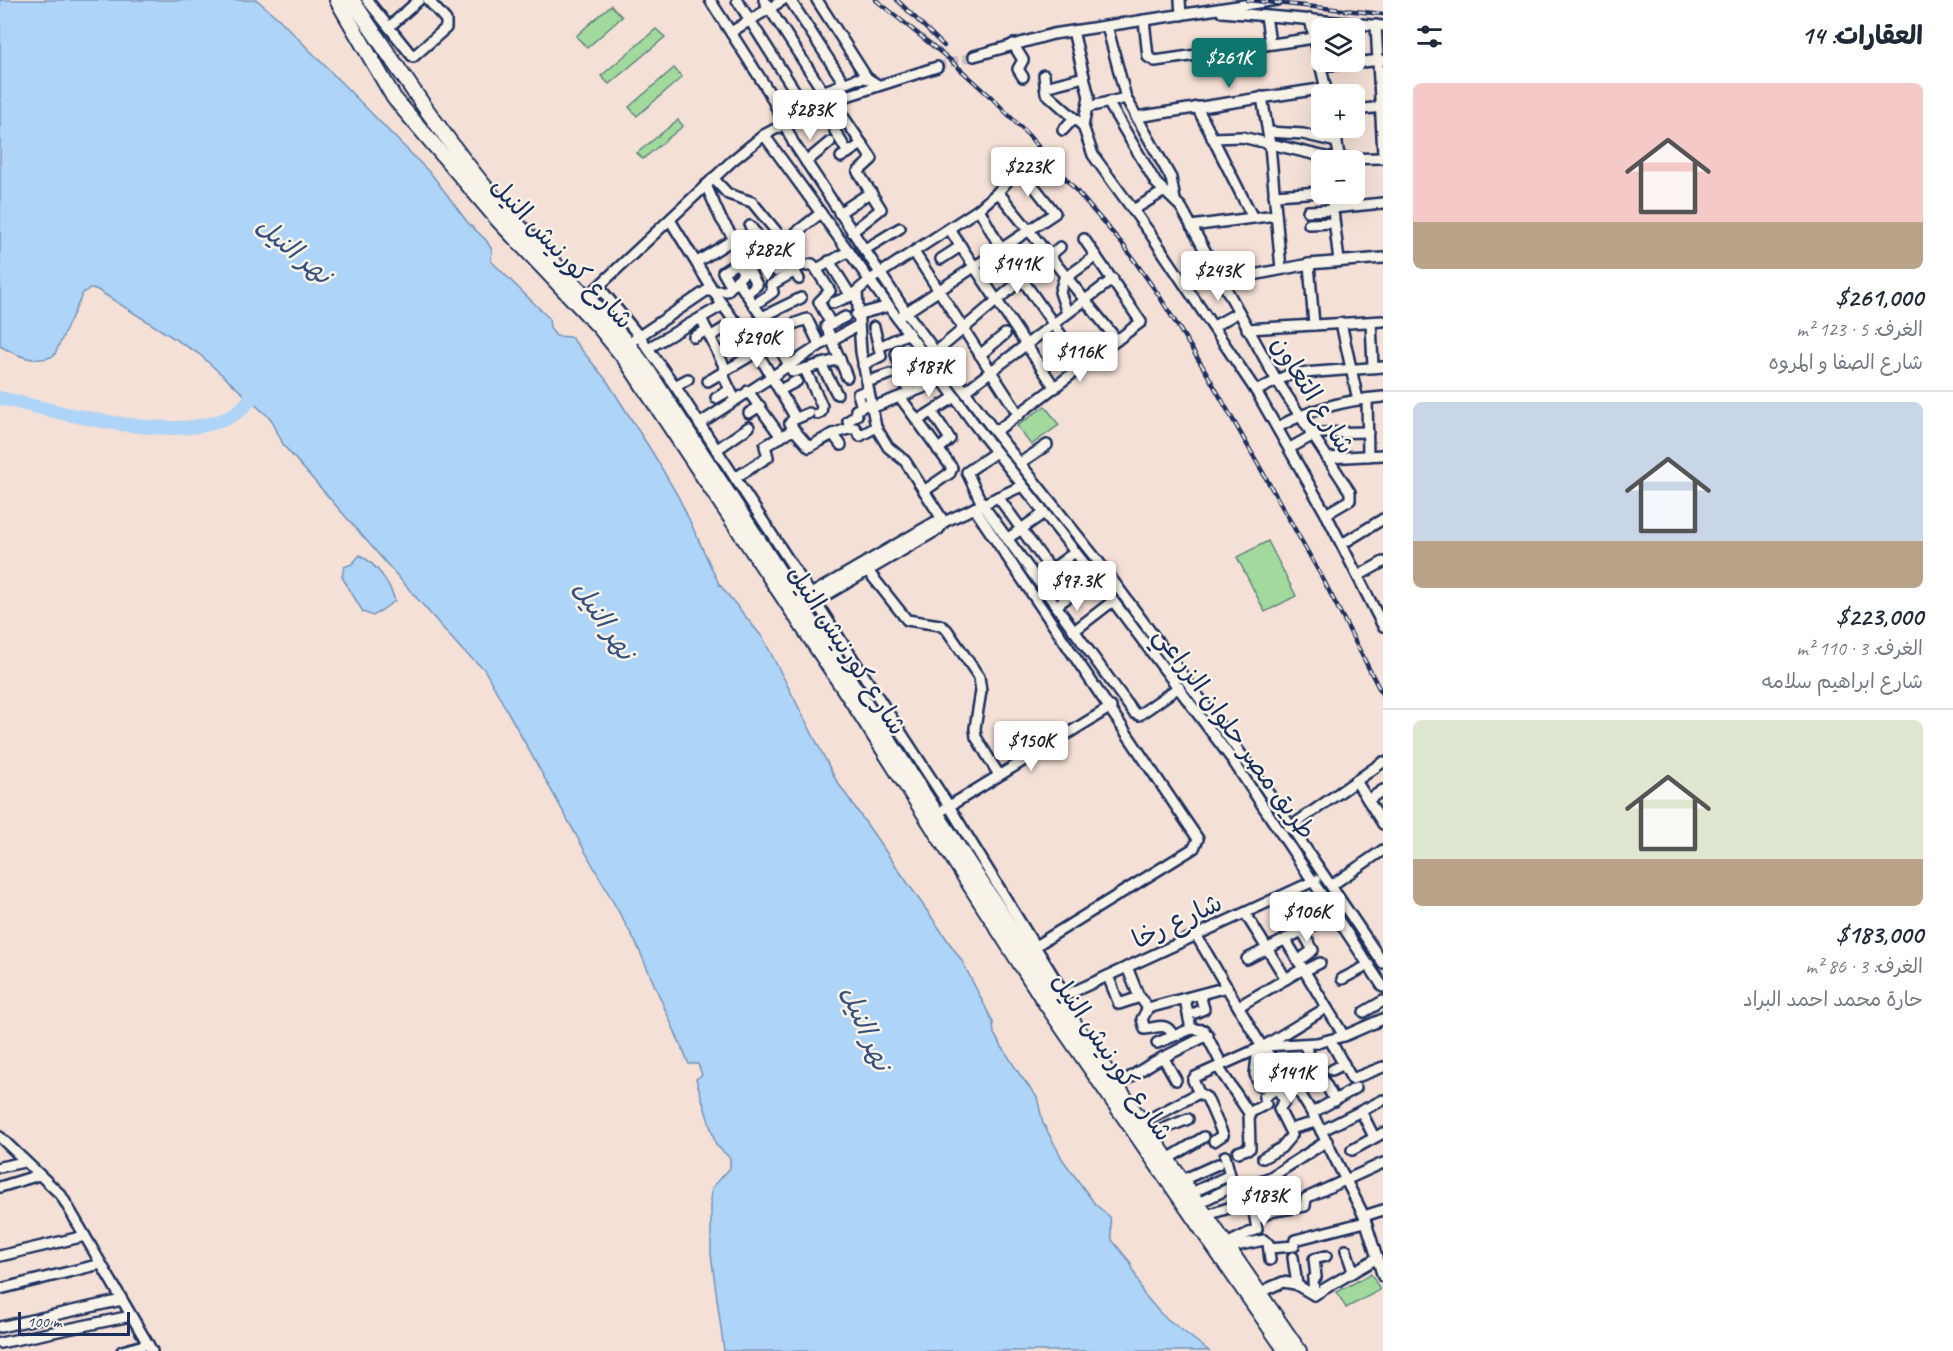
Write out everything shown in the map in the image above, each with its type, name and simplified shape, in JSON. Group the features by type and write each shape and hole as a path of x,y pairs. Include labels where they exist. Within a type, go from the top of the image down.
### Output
{"highway":[{"name":"شارع كورنيش النيل","path":"338,0 383,80 400,104 498,220 583,301 633,340 943,809 994,911 1031,948 1056,1000 1136,1126 1286,1351"},
{"name":"شارع كورنيش النيل","path":"352,0 407,80 494,198 583,301 632,368 994,911 1116,1086 1136,1126 1149,1136 1299,1351"},
{"path":"383,80 407,80 400,104"}],"street":[{"path":"367,0 411,56 407,80"},
{"path":"388,27 419,0"},
{"path":"411,56 416,56 446,28 446,20 428,0"},
{"name":"طريق مصر حلوان الزراعي","path":"710,0 778,109 783,123 806,162 880,274 985,418 1105,570 1172,671 1179,687 1282,833 1383,987"},
{"path":"737,0 800,99"},
{"path":"731,33 750,21 767,4 783,0"},
{"path":"790,0 844,83"},
{"path":"817,0 867,78 878,85"},
{"path":"1180,0 1181,15"},
{"path":"974,56 1013,44 1073,31 1277,0"},
{"path":"767,4 822,90"},
{"path":"1208,11 1380,26 1383,151 1365,155"},
{"path":"1266,16 1270,43"},
{"path":"1144,20 1148,57 1152,61 1311,38"},
{"path":"1310,20 1311,24"},
{"path":"1107,26 1126,98 1171,178 1175,200"},
{"path":"1073,31 1090,101 1084,115 1083,126"},
{"path":"1013,44 1023,60 1018,69 1023,77"},
{"path":"1365,62 1380,60"},
{"path":"583,301 710,182 764,135 783,123 832,100 937,67"},
{"path":"1044,75 1046,93 1083,126 1098,163 1214,326 1256,391 1290,447 1358,576 1379,609 1383,626"},
{"path":"1045,87 1084,77"},
{"path":"778,109 822,90 867,78"},
{"path":"1136,117 1262,97 1311,92"},
{"path":"1262,97 1270,145 1281,268"},
{"path":"1088,107 1126,98"},
{"path":"832,100 873,160 858,172 881,210 852,232"},
{"name":"شارع التعاون","path":"1108,102 1163,192 1175,200 1191,226 1276,379 1351,497 1326,514"},
{"path":"1197,107 1252,218"},
{"path":"1365,109 1381,107"},
{"path":"1063,130 1074,118"},
{"path":"834,131 844,155 862,144"},
{"path":"1268,132 1303,135 1337,142"},
{"name":"طريق مصر حلوان الزراعي","path":"764,135 975,425 1113,601 1172,671 1292,826 1383,963"},
{"path":"1212,138 1234,136 1311,155"},
{"path":"1336,138 1338,150"},
{"path":"806,162 830,142"},
{"path":"833,303 854,294 870,280 950,230 979,209 1017,170 1021,170 1055,209 1054,214 897,318"},
{"path":"710,182 721,219 744,254"},
{"path":"710,182 728,194 745,198 756,205 785,242"},
{"path":"839,213 871,192"},
{"path":"998,192 1117,340"},
{"path":"1132,210 1163,192"},
{"path":"1274,195 1311,193"},
{"path":"1308,212 1383,203"},
{"path":"1332,204 1339,261"},
{"path":"979,209 1001,249 1082,365"},
{"path":"633,340 706,291 723,292 821,213"},
{"path":"1191,226 1276,215"},
{"path":"670,220 723,305 748,336 795,419"},
{"path":"1309,224 1334,223"},
{"path":"864,250 900,228"},
{"path":"746,240 753,229 776,271 790,264 796,273"},
{"path":"950,230 1055,388"},
{"path":"697,262 734,239"},
{"path":"996,432 1141,320 1084,239"},
{"path":"941,259 961,246"},
{"path":"936,352 1060,247"},
{"path":"816,269 849,251"},
{"path":"914,252 1019,415"},
{"path":"1067,313 1060,292 1066,276 1096,256"},
{"path":"1223,281 1308,264 1383,258"},
{"path":"830,261 854,294 868,406 876,427 888,447 905,461 944,522"},
{"path":"754,305 773,292 771,285 796,273 804,264 807,266 812,264 830,291 819,302 847,377"},
{"path":"1308,264 1314,325"},
{"path":"740,277 793,372"},
{"path":"740,277 757,285 747,293"},
{"path":"965,391 1113,279"},
{"path":"599,287 633,340 648,348 675,386 735,478 807,601"},
{"path":"762,317 801,298"},
{"path":"648,348 723,305"},
{"path":"856,315 889,306"},
{"path":"1214,326 1239,312"},
{"path":"701,318 726,371 724,377 735,400"},
{"path":"814,333 843,318 847,331"},
{"path":"768,327 785,327 806,319 819,344"},
{"path":"694,337 736,321"},
{"path":"1248,329 1383,321"},
{"path":"1371,322 1372,368"},
{"path":"1341,323 1349,368 1362,399 1368,432 1368,456"},
{"path":"780,390 819,344 857,326"},
{"path":"699,424 771,375 821,364 862,362 880,357 874,327"},
{"path":"879,347 909,333"},
{"path":"980,355 1005,334"},
{"path":"710,363 748,336"},
{"path":"708,381 758,352"},
{"path":"896,354 904,395 917,421 952,471 924,491"},
{"path":"821,364 837,394"},
{"path":"1256,391 1276,379 1310,371 1383,367"},
{"path":"805,369 822,409 790,423 809,447 833,434 855,428 860,436 876,427"},
{"path":"867,386 890,374"},
{"path":"675,386 688,379"},
{"path":"850,429 848,421 857,415 856,410 943,380"},
{"path":"716,398 730,390"},
{"path":"748,391 781,437"},
{"path":"917,421 955,397"},
{"path":"1278,427 1299,415 1362,399 1383,397"},
{"path":"749,413 760,406"},
{"path":"932,412 951,440 938,450"},
{"path":"975,425 985,418"},
{"path":"716,450 749,428"},
{"path":"735,478 768,457 765,447 795,431"},
{"path":"1290,447 1312,435 1368,432"},
{"path":"833,434 841,445"},
{"path":"1020,463 1047,445"},
{"path":"996,452 967,472 978,506 1197,836 1198,843 1194,848 1031,948 943,809 1111,707"},
{"path":"1327,458 1383,455"},
{"path":"807,601 935,522 944,522 1022,486"},
{"path":"998,497 1051,570"},
{"path":"978,506 1007,540 1135,714 1139,715 1179,687"},
{"path":"1007,540 1044,513"},
{"path":"1342,544 1383,519"},
{"path":"807,601 868,571 939,529 944,522"},
{"path":"1037,580 1075,552"},
{"path":"1358,576 1383,562"},
{"path":"1056,606 1105,570"},
{"path":"868,571 907,620 933,623 947,630 979,677 981,691 975,728 976,737 999,776"},
{"path":"1074,631 1113,601"},
{"path":"1282,833 1383,762"},
{"path":"1356,781 1383,824"},
{"path":"1368,800 1383,790"},
{"path":"1332,885 1383,850"},
{"name":"شارع رخا","path":"1056,1000 1326,876"},
{"path":"1245,913 1286,979"},
{"path":"1246,959 1335,914"},
{"path":"1239,1006 1302,967 1313,950 1302,931"},
{"path":"1196,936 1261,1047 1287,1078 1314,1118 1348,1181 1382,1272"},
{"path":"1285,939 1344,1036"},
{"path":"1302,967 1320,963"},
{"path":"1342,979 1369,965"},
{"path":"1127,967 1139,997 1144,1000 1148,1008"},
{"path":"1108,976 1120,1005 1139,997"},
{"path":"1173,1036 1170,1029 1161,1025 1146,1029 1139,1022 1148,1008 1227,987"},
{"path":"1195,1013 1204,1010 1200,995"},
{"path":"1185,999 1187,1031"},
{"path":"1364,1012 1383,1001"},
{"path":"1214,1141 1223,1135 1207,1098 1199,1093 1194,1078 1261,1047 1326,1008"},
{"path":"1261,1047 1304,1045 1330,1040 1383,1019"},
{"path":"1180,1021 1187,1031"},
{"path":"1157,1043 1187,1031 1206,1032"},
{"path":"1116,1086 1206,1032"},
{"path":"1206,1032 1220,1066 1249,1113 1250,1149 1238,1152"},
{"path":"1330,1040 1356,1084"},
{"path":"1304,1045 1335,1101"},
{"path":"1261,1047 1255,1075 1259,1086 1263,1087 1287,1078"},
{"path":"1163,1057 1176,1080"},
{"path":"1332,1070 1344,1064"},
{"path":"1290,1129 1314,1118 1356,1084 1383,1067"},
{"path":"1249,1113 1287,1078"},
{"path":"1263,1158 1281,1148 1292,1136 1280,1109 1285,1101 1277,1088"},
{"path":"1136,1126 1199,1093"},
{"path":"1321,1131 1383,1100"},
{"path":"1352,1150 1379,1135 1360,1111"},
{"path":"1149,1136 1188,1119"},
{"path":"0,1137 24,1162 62,1194 150,1347 122,1351"},
{"path":"1166,1160 1204,1137"},
{"path":"1244,1187 1258,1183 1326,1141"},
{"path":"1180,1181 1222,1160 1231,1172 1229,1176 1232,1187 1193,1199"},
{"path":"0,1167 24,1162"},
{"path":"1257,1218 1309,1204 1306,1198 1348,1181 1383,1162"},
{"path":"0,1187 39,1175"},
{"path":"1204,1216 1252,1201 1260,1192 1258,1183"},
{"path":"1225,1246 1256,1230 1257,1218 1252,1201"},
{"path":"1269,1248 1294,1245 1295,1240 1364,1219 1383,1210"},
{"path":"0,1256 85,1236"},
{"path":"1225,1246 1264,1240 1269,1248 1270,1260"},
{"path":"1346,1250 1353,1270"},
{"path":"1314,1295 1313,1279 1316,1277 1314,1260 1326,1256"},
{"path":"1293,1257 1297,1285"},
{"path":"1314,1295 1353,1270 1377,1258"},
{"path":"0,1289 101,1264"},
{"path":"1258,1293 1283,1282 1297,1285 1314,1295"},
{"path":"0,1327 122,1300"},
{"path":"0,1343 131,1316"}],"green space":[{"path":"611,5 622,17 587,48 576,36"},
{"path":"656,29 665,37 609,84 601,76"},
{"path":"674,68 682,77 637,116 629,107"},
{"path":"678,120 683,126 643,159 637,153"},
{"path":"1045,406 1059,425 1031,445 1017,426"},
{"path":"1268,541 1296,596 1265,612 1237,557"},
{"path":"1371,1274 1380,1290 1346,1308 1337,1292"}],"water":[{"name":"نهر النيل","path":"0,0 257,0 279,19 433,176 468,223 486,240 492,250 491,261 549,318 550,328 556,336 571,337 607,381 679,498 719,584 763,638 836,780 962,961 993,1022 994,1034 1037,1097 1043,1123 1063,1160 1095,1204 1110,1217 1112,1240 1130,1262 1143,1293 1161,1314 1209,1351 724,1351 711,1254 711,1200 712,1188 730,1168 730,1158 716,1145 696,1079 702,1075 698,1064 689,1064 637,945 484,669 462,650 284,446 271,419 199,354 96,289 89,289 83,293 54,356 33,359 20,356 0,346"},
{"path":"360,555 382,575 395,601 373,616 363,612 342,577 344,567 352,564"}],"waterway":[{"path":"0,398 92,419 166,428 200,426 228,418 248,402 252,385"}],"tunnel":[{"path":"937,67 974,56"}],"railway":[{"path":"876,0 949,59 992,98 1029,136 1124,246 1158,294 1206,372 1323,579 1383,696"},
{"path":"897,0 944,46"},
{"path":"1247,0 1383,14"}]}
